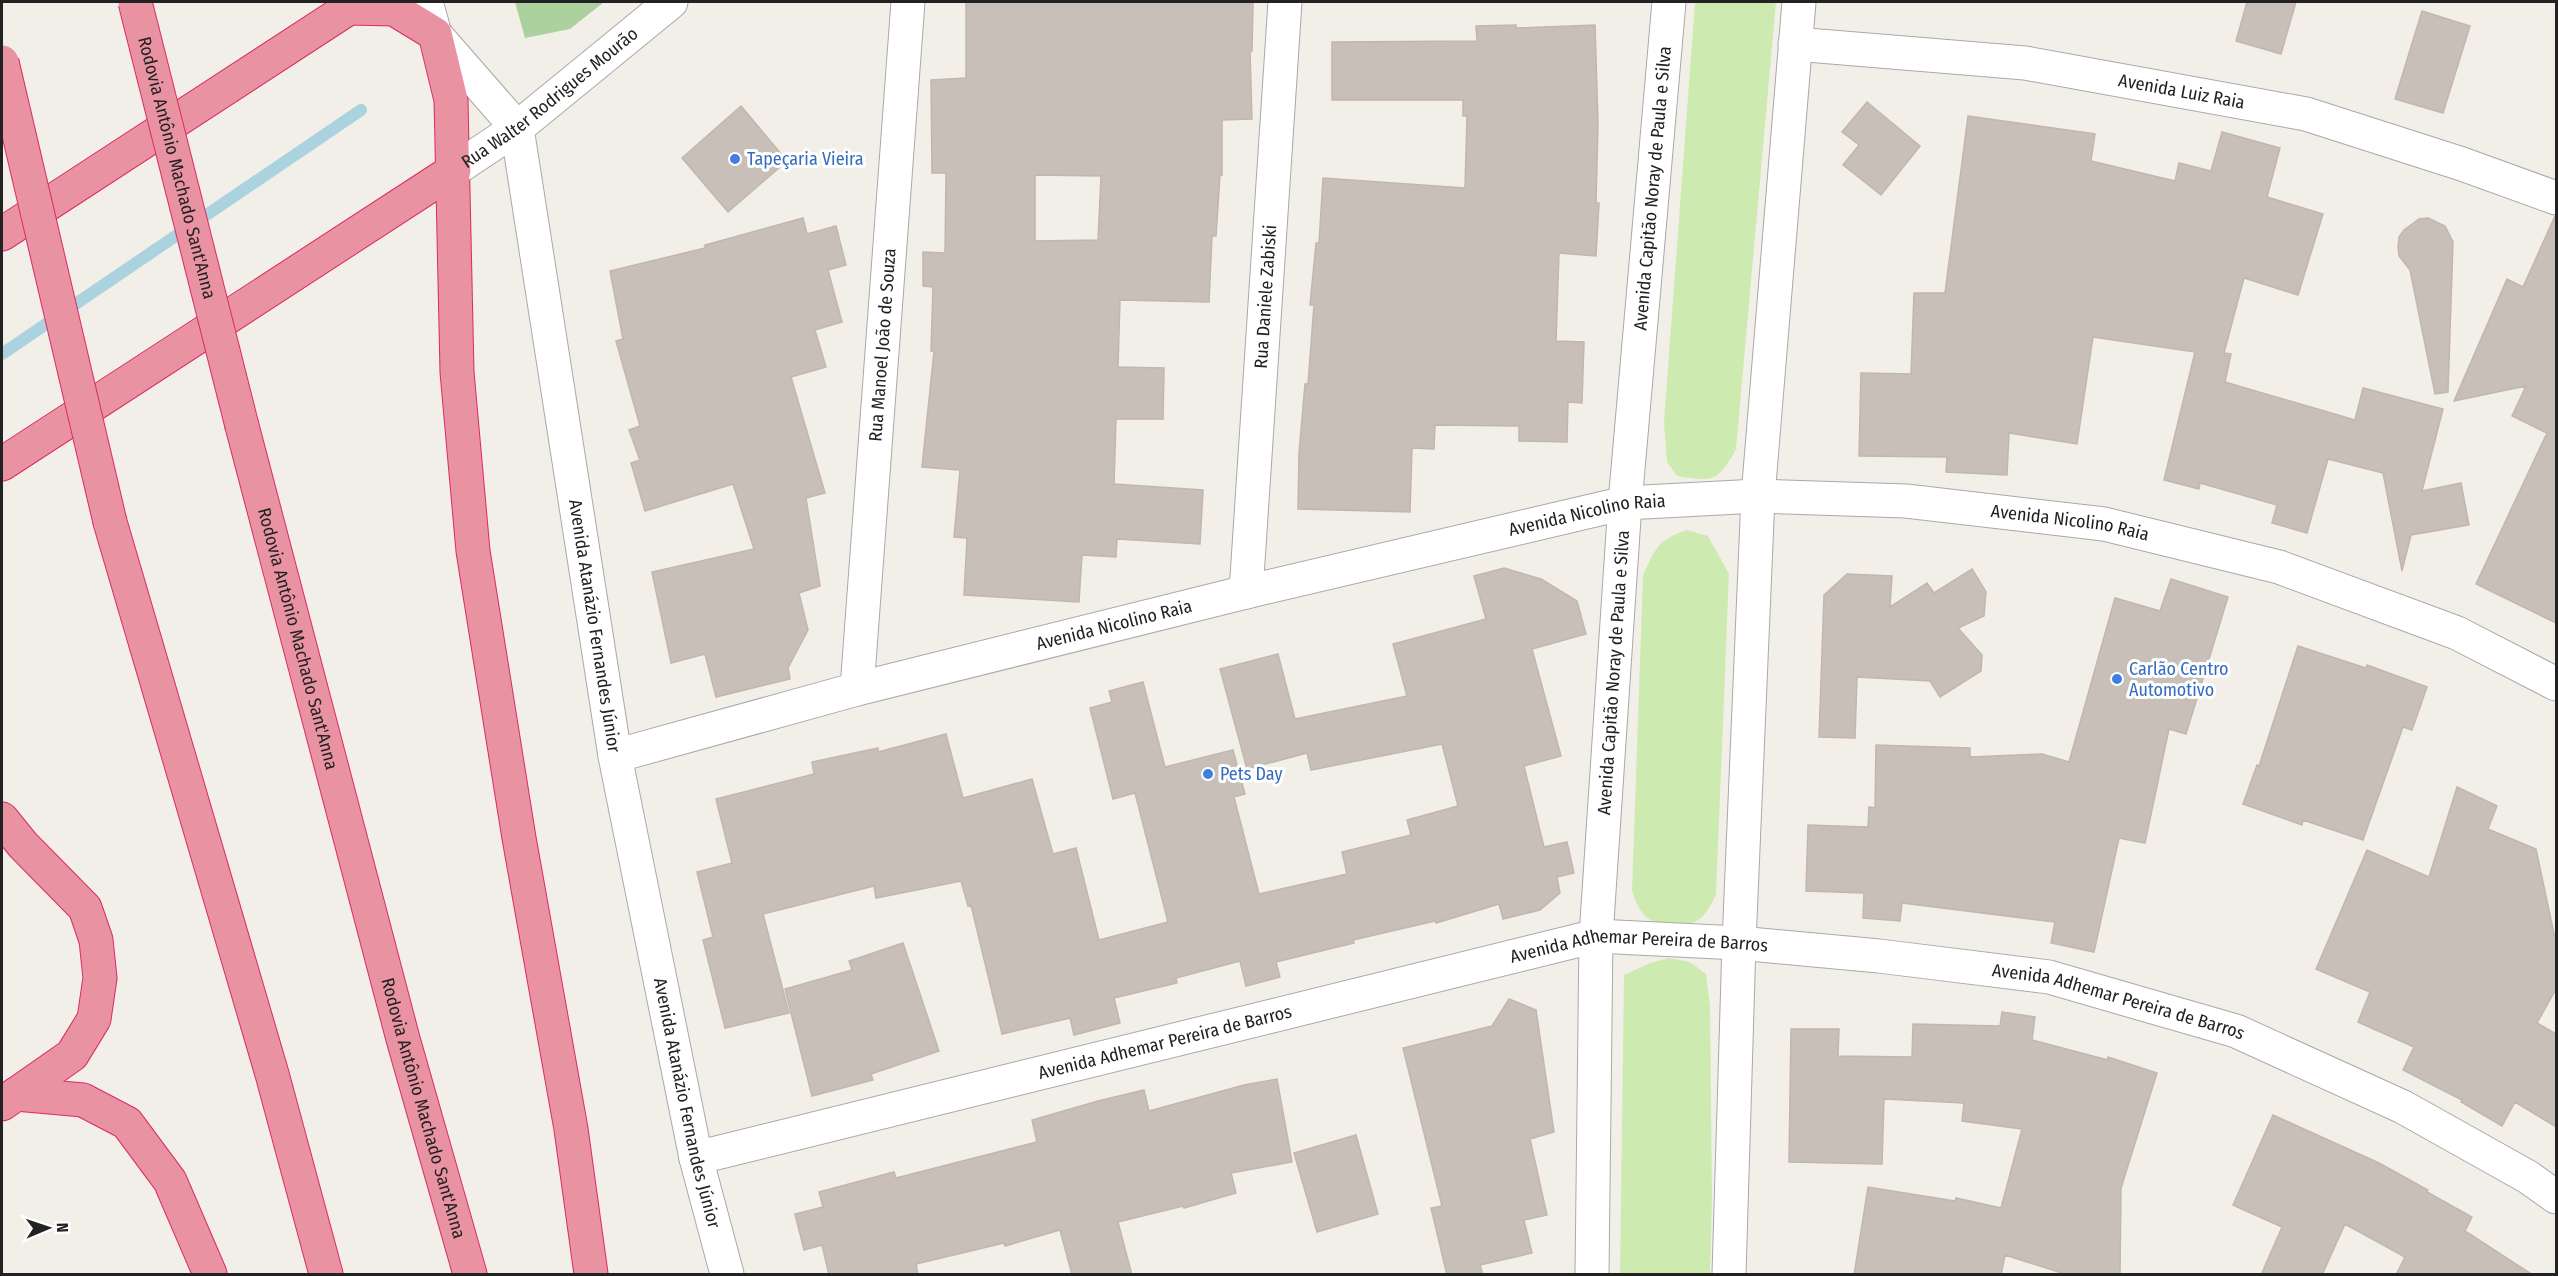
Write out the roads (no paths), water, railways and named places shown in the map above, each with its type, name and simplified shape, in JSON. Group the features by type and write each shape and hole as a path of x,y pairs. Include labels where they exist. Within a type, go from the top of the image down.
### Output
{"highway":[{"name":"Rodovia Antônio Machado Sant'Anna","path":"135,2 242,426 403,1039 470,1275"},
{"path":"2,234 350,4 393,9 435,34 451,100 457,372 473,551 519,838 571,1129 591,1275"},
{"path":"2,62 110,522 272,1074 326,1275"},
{"path":"2,464 454,171"},
{"path":"2,819 23,845 85,908 96,940 100,978 94,1019 72,1055 9,1099"},
{"path":"9,1099 83,1100 127,1123 170,1181 210,1275"}],"street":[{"path":"426,2 435,34 517,128"},
{"name":"Rua Walter Rodrigues Mourão","path":"454,171 517,128 671,2"},
{"name":"Rua Manoel João de Souza","path":"857,688 908,2"},
{"name":"Rua Daniele Zabiski","path":"1246,592 1285,2"},
{"name":"Avenida Capitão Noray de Paula e Silva","path":"1592,1275 1596,936 1625,503 1669,2"},
{"path":"1729,1275 1739,943 1758,496 1799,2"},
{"name":"Avenida Luiz Raia","path":"1795,44 2025,63 2306,114 2462,164 2556,198"},
{"name":"Avenida Atanázio Fernandes Júnior","path":"517,128 615,756 696,1158 727,1275"},
{"name":"Avenida Nicolino Raia","path":"615,756 857,688 1246,592 1625,503 1758,496 1906,501 2115,527 2280,567 2457,633 2556,684"},
{"name":"Avenida Adhemar Pereira de Barros","path":"696,1158 1596,936 1739,943 1879,956 2049,977 2235,1031 2403,1107 2528,1177 2556,1197"}],"waterway":[{"path":"2,354 361,110"}],"place":[{"name":"Tapeçaria Vieira","path":"735,159"},
{"name":"Carlão Centro Automotivo","path":"2117,679"},
{"name":"Pets Day","path":"1208,774"}]}
